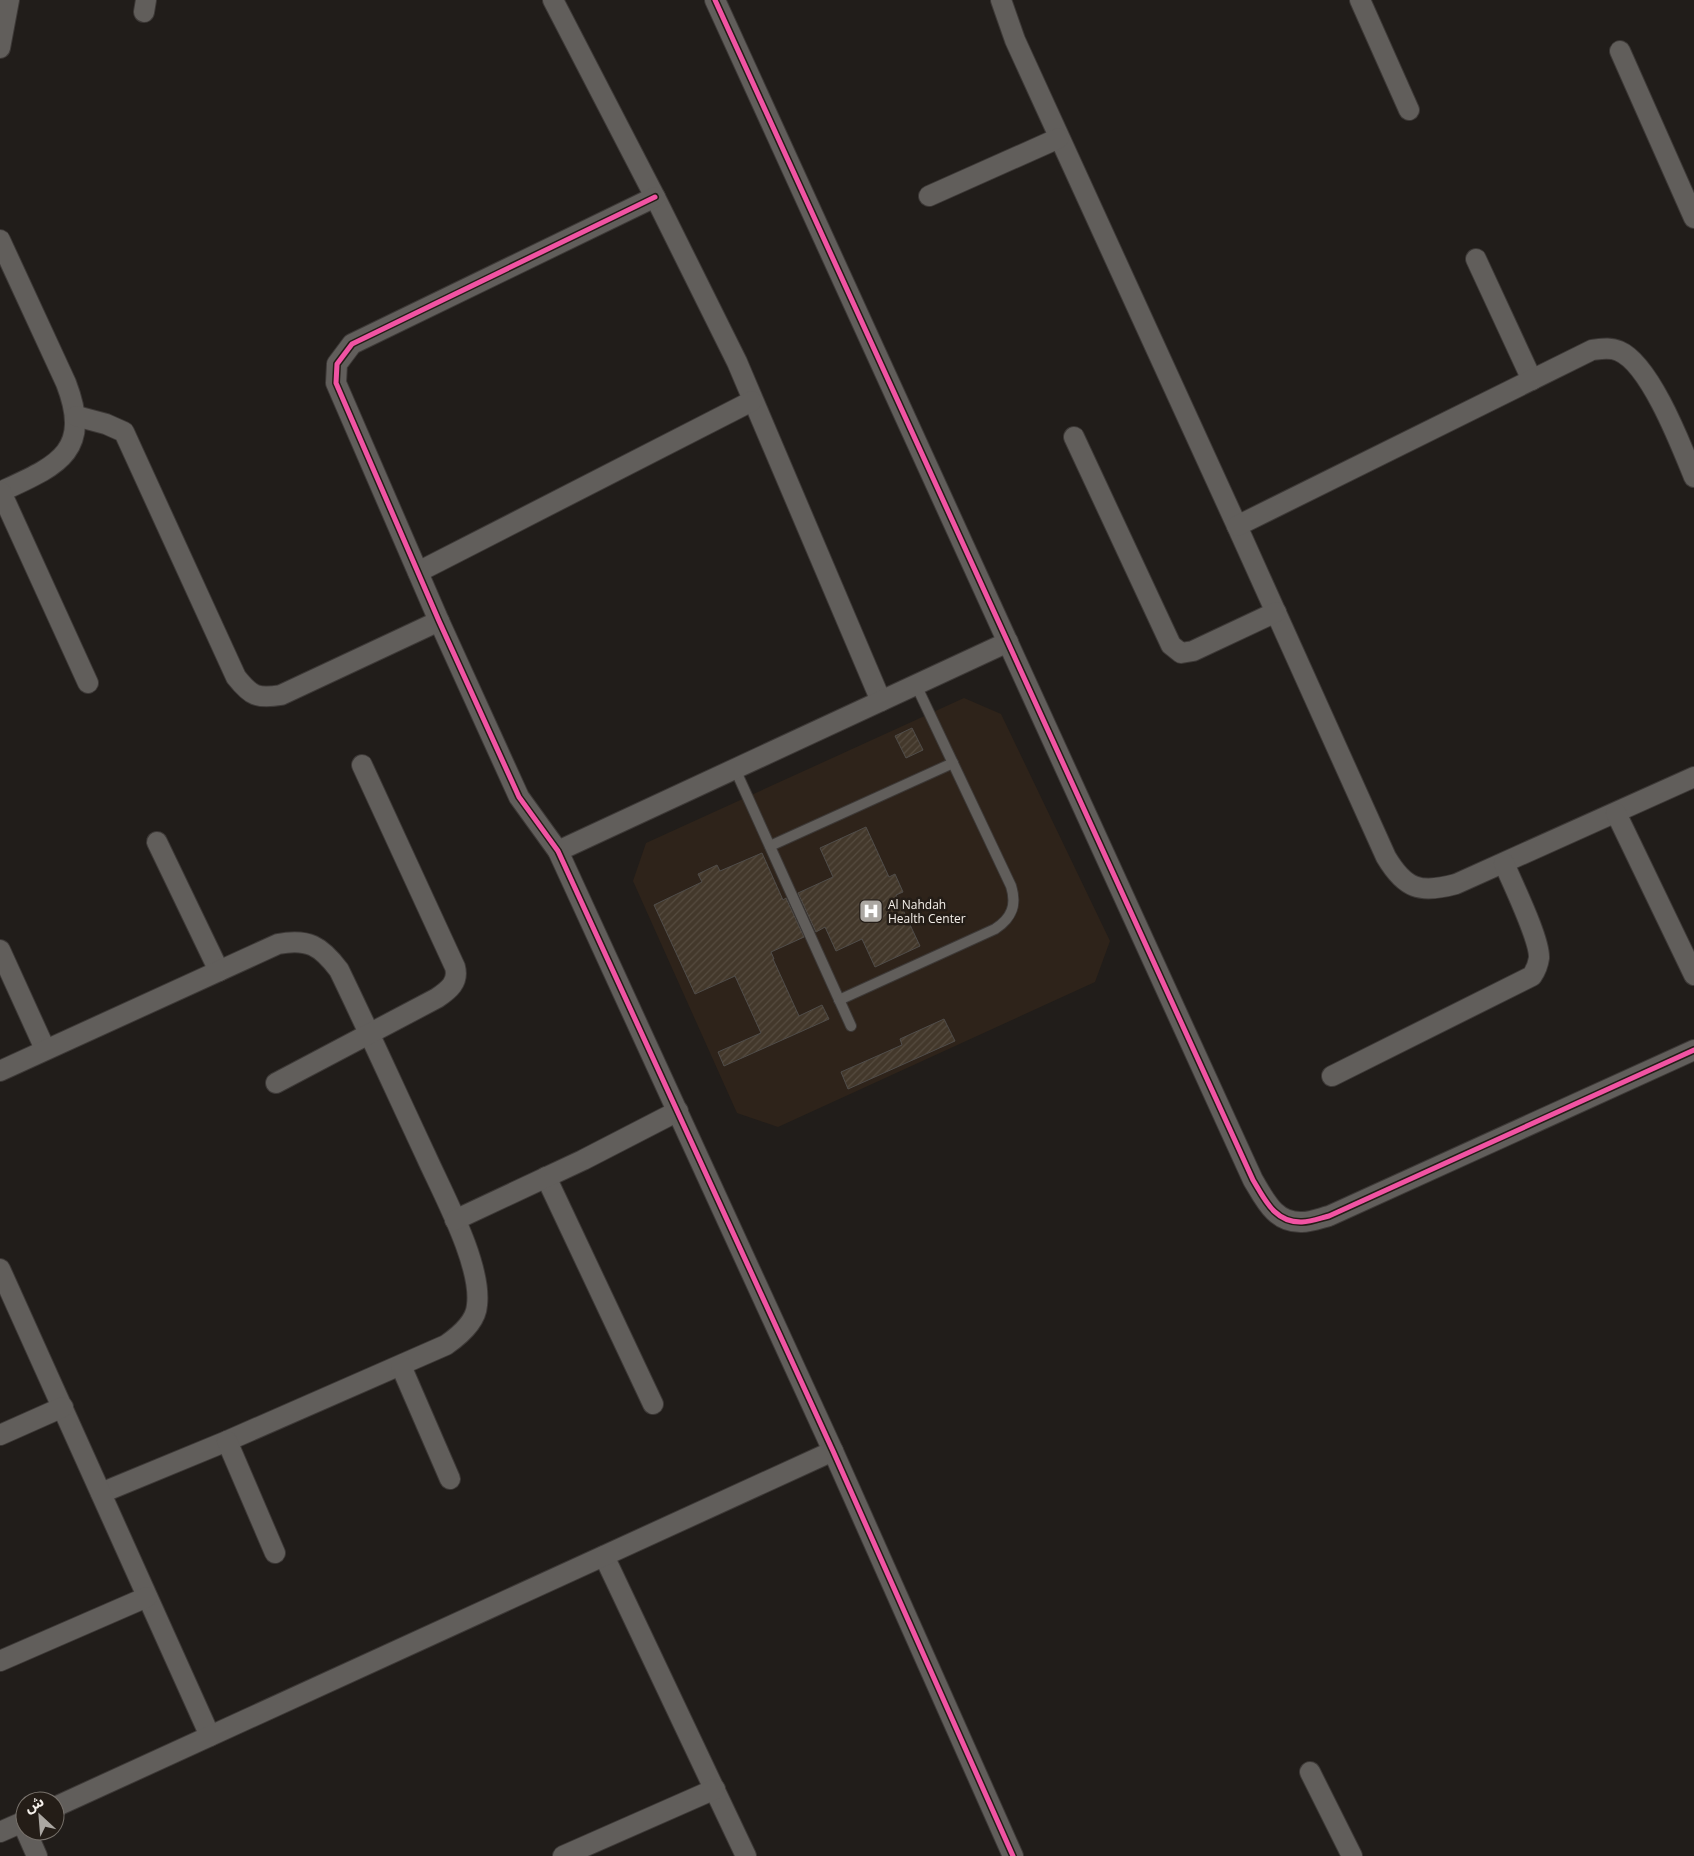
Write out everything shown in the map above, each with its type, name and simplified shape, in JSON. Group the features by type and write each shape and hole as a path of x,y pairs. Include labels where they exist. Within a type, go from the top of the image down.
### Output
{"street":[{"path":"0,48 9,0"},
{"path":"554,0 737,362 881,701"},
{"path":"715,0 1253,1180 1270,1209 1284,1218 1302,1222 1329,1216 1694,1050"},
{"path":"1001,0 1015,40 1059,138 1386,857 1395,873 1410,884 1422,889 1435,890 1456,884 1694,777"},
{"path":"1360,0 1409,110"},
{"path":"1620,52 1694,218"},
{"path":"929,196 1059,138"},
{"path":"655,197 352,344 337,364 336,383 439,621 519,797 558,850 678,1111 833,1451 1013,1856"},
{"path":"0,240 66,383 73,400 76,416 74,432 69,447 62,458 41,472 0,492 88,683"},
{"path":"1476,259 1532,380"},
{"path":"1237,526 1592,350 1607,348 1619,351 1631,359 1646,376 1686,437 1694,477"},
{"path":"418,572 752,401"},
{"path":"76,416 106,424 124,432 236,678 249,692 264,698 281,695 439,621"},
{"path":"1074,437 1171,644 1182,653 1193,651 1276,612"},
{"path":"558,850 1008,642"},
{"path":"276,1083 447,992 455,982 457,974 455,966 362,765"},
{"path":"1616,813 1694,975"},
{"path":"157,842 219,971"},
{"path":"1332,1076 1532,976 1536,970 1539,957 1536,942 1504,863"},
{"path":"0,1070 278,944 294,941 307,942 330,958 339,970 455,1220 474,1268 478,1289 478,1307 461,1335 446,1345 227,1441 101,1492"},
{"path":"0,950 45,1049"},
{"path":"455,1220 678,1111"},
{"path":"546,1177 653,1404"},
{"path":"0,1269 210,1736"},
{"path":"400,1366 450,1479"},
{"path":"0,1435 63,1407"},
{"path":"227,1441 275,1553"},
{"path":"65,1802 833,1451"},
{"path":"604,1556 746,1856"},
{"path":"0,1661 147,1597"},
{"path":"1310,1772 1352,1856"},
{"path":"563,1856 715,1789"},
{"path":"0,1832 15,1828"},
{"path":"30,1841 37,1856"}],"lane":[{"path":"839,1000 995,929 1004,924 1014,906 1011,886 916,685"},
{"path":"770,846 953,763"},
{"path":"735,769 851,1026"}],"shaded area":[{"name":"Al Nahdah Health Center","path":"964,698 1001,714 1110,941 1095,982 778,1127 737,1113 633,881 646,843"}],"building":[{"path":"912,728 923,750 906,758 895,736"},
{"path":"866,827 889,877 895,874 903,892 896,895 920,946 875,967 862,939 836,951 825,927 816,932 798,893 833,877 820,848"},
{"path":"762,853 783,900 786,898 804,937 771,952 773,959 799,1016 822,1005 829,1019 724,1066 718,1052 761,1033 735,976 695,994 654,905 702,882 698,874 717,865 720,871"},
{"path":"944,1019 955,1041 848,1089 841,1072 902,1045 900,1039"}],"cycle path":[{"path":"715,0 1253,1180 1272,1209 1285,1219 1293,1221 1302,1222 1329,1216 1694,1050"},
{"path":"655,197 352,344 337,364 336,383 439,621 519,797 558,851 833,1451 1013,1856"}],"place":[{"name":"Al Nahdah Health Center","path":"871,911"}]}
